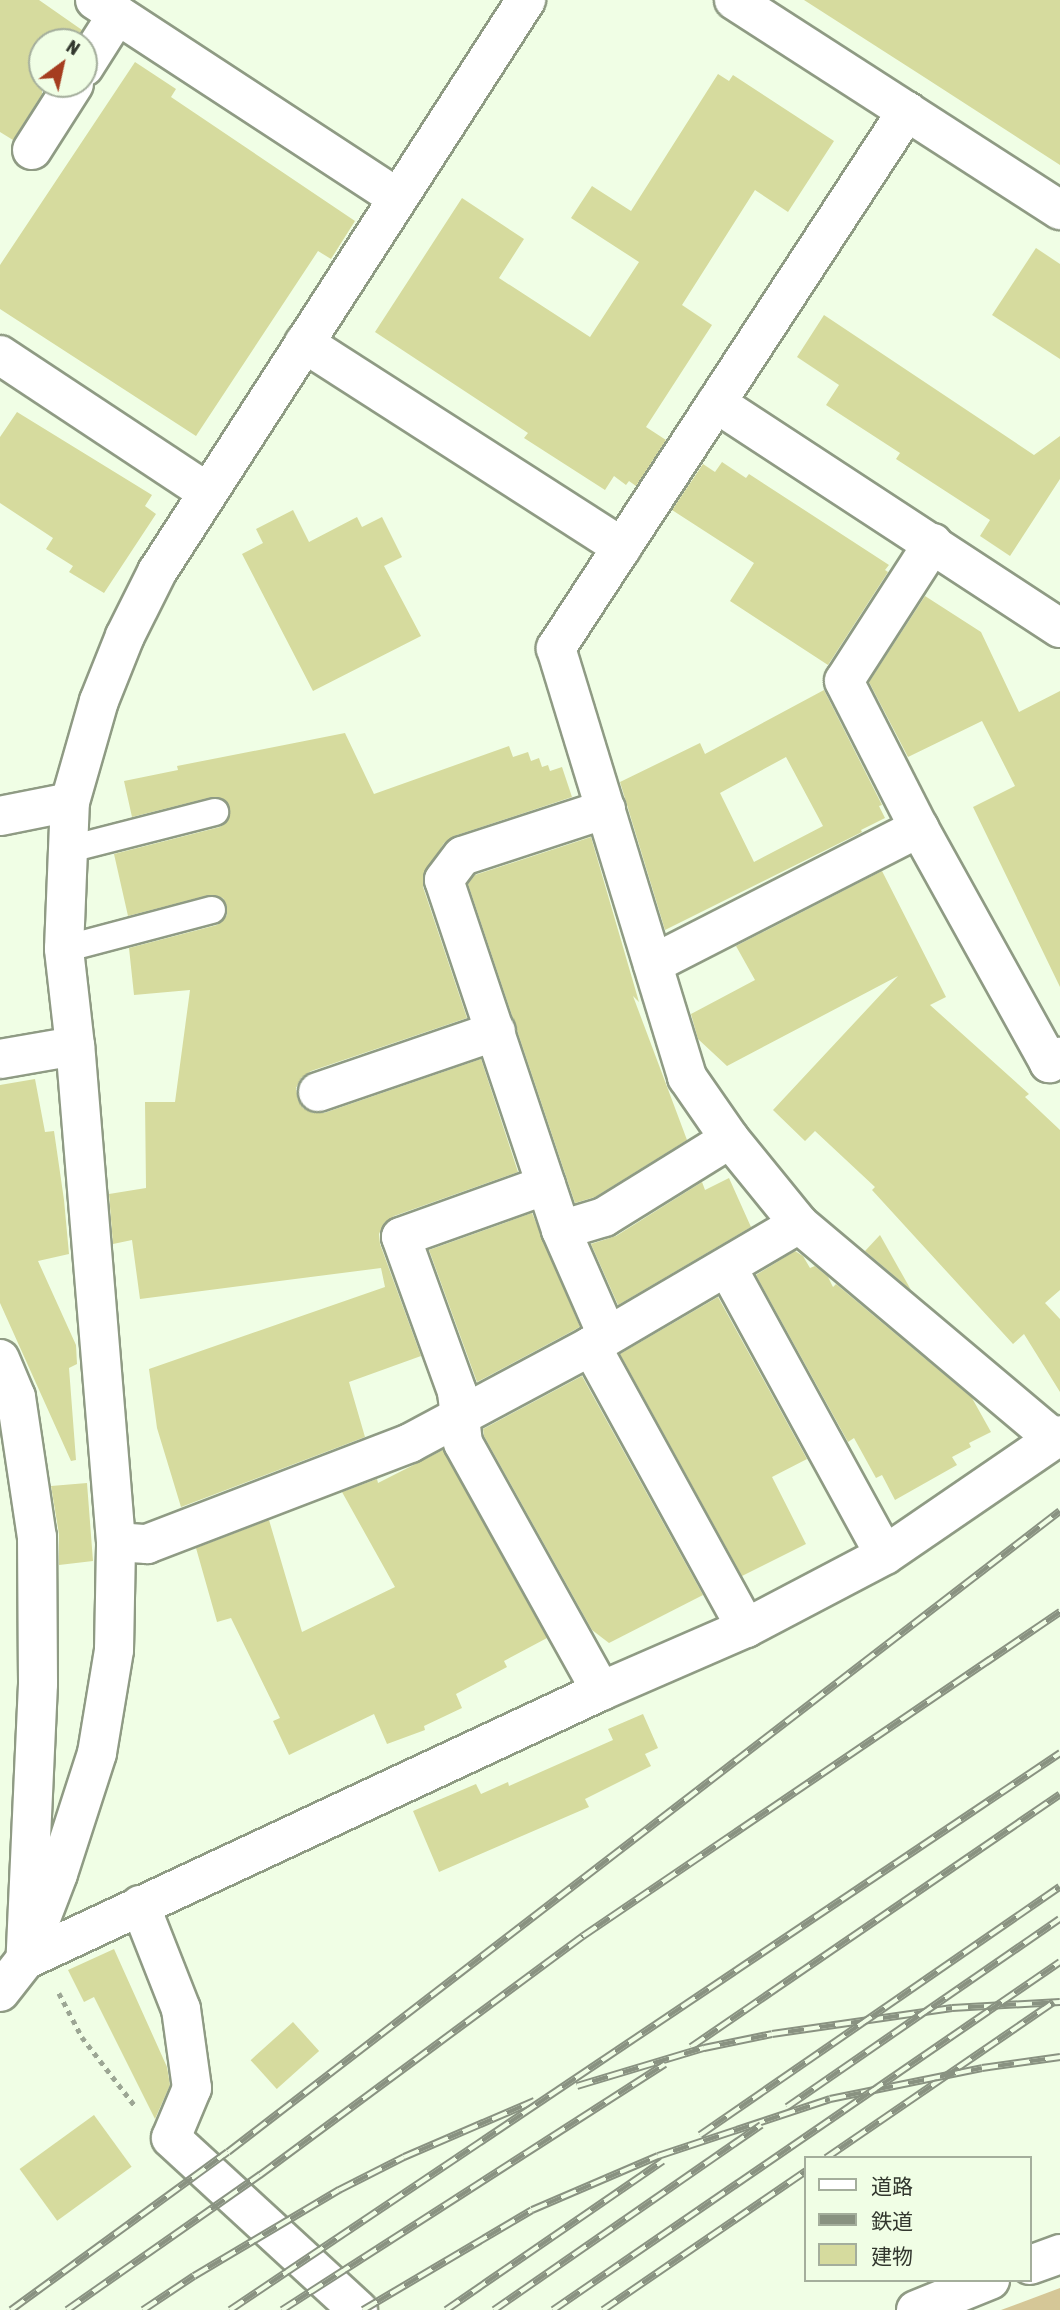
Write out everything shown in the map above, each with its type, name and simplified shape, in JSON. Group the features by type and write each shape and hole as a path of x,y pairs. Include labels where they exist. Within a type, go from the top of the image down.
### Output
{"street":[{"path":"0,1992 58,1874 97,1753 114,1650 116,1542 75,1046 64,949 70,802 99,701 125,636 157,572 526,0"},
{"path":"734,0 1060,210"},
{"path":"98,29 106,7 397,198"},
{"path":"32,150 65,98"},
{"path":"13,1966 601,1691 747,1628 885,1555 1057,1437 799,1224 730,1139 687,1077 556,648 907,111"},
{"path":"304,343 622,547"},
{"path":"0,355 207,492"},
{"path":"716,403 1060,628"},
{"path":"933,544 844,681 919,828 1049,1063 1060,1057"},
{"path":"0,816 70,802"},
{"path":"606,809 462,856 444,880 599,1340 747,1628"},
{"path":"653,964 919,828"},
{"path":"318,1091 496,1031"},
{"path":"0,1059 75,1046"},
{"path":"561,1230 604,1217 730,1139"},
{"path":"547,1185 401,1237 457,1392 463,1443 601,1691"},
{"path":"116,1542 147,1544 410,1443 599,1340 799,1224"},
{"path":"727,1267 885,1555"},
{"path":"0,1359 16,1397 37,1537 38,1684 13,1966"},
{"path":"140,1905 181,2009 192,2088 170,2138 358,2310"},
{"path":"1032,2264 1060,2254"},
{"path":"916,2310 985,2282"}],"lane":[{"path":"66,850 215,812"},
{"path":"64,949 212,910"}],"path":[{"path":"57,1990 82,2037 124,2092"}],"shaded area":[{"path":"1060,2288 1060,2310 1001,2310"}],"building":[{"path":"0,0 39,0 79,28 28,28 28,98 39,98 13,140 0,132"},
{"path":"804,0 1060,0 1060,165 924,77"},
{"path":"135,62 176,89 171,97 355,221 331,259 318,251 196,436 0,309 0,265"},
{"path":"718,74 729,81 733,75 834,141 788,212 755,190 682,305 712,325 646,427 666,440 636,486 629,481 626,485 614,476 605,490 524,438 528,433 375,332 462,198 524,239 499,278 590,337 639,262 571,218 592,186 631,211"},
{"path":"1036,248 1060,264 1060,359 992,315"},
{"path":"824,315 1034,455 1060,436 1060,479 1010,556 980,536 990,520 896,459 900,453 826,405 839,385 797,357"},
{"path":"17,412 152,495 145,506 156,514 104,593 69,572 73,566 46,549 53,538 0,503 0,437"},
{"path":"722,462 746,478 749,474 889,565 885,570 888,572 828,665 730,601 754,563 672,510 703,464 715,472"},
{"path":"293,510 309,542 357,517 362,527 382,517 402,557 384,566 421,636 313,691 242,554 263,543 256,529"},
{"path":"925,596 981,632 1019,712 1060,691 1060,987 973,807 1015,786 982,721 908,757 869,682"},
{"path":"824,690 882,805 879,806 885,818 665,930 620,782 700,743 705,754","holes":["786,757 823,826 754,862 720,793"]},
{"path":"345,733 374,794 509,746 513,757 528,752 531,761 539,758 542,767 548,765 550,771 562,767 572,797 454,836 444,843 423,876 423,887 467,1018 311,1071 301,1078 296,1088 303,1108 313,1113 324,1113 481,1059 518,1172 394,1216 384,1223 379,1234 380,1244 421,1356 349,1382 365,1437 181,1507 157,1428 149,1369 385,1287 381,1268 140,1299 132,1240 113,1244 109,1194 146,1188 145,1102 175,1102 190,990 134,995 129,948 217,925 227,915 227,907 223,898 209,895 128,916 114,854 220,827 226,823 230,809 226,801 212,797 132,817 124,781 178,770 177,766"},
{"path":"591,837 639,1002 633,996 687,1140 595,1197 575,1203 468,884 475,875"},
{"path":"882,871 946,997 930,1005 1029,1094 1025,1097 1060,1130 1060,1290 1045,1303 1060,1319 1060,1392 1024,1334 1013,1344 872,1190 875,1187 815,1131 805,1141 773,1110 898,976 727,1066 698,1039 691,1014 755,980 736,946"},
{"path":"35,1079 45,1132 54,1131 64,1200 69,1254 38,1261 76,1345 77,1364 69,1368 76,1460 71,1461 0,1303 0,1085"},
{"path":"729,1178 751,1227 618,1305 591,1244 616,1236 702,1182 705,1190"},
{"path":"532,1213 580,1327 477,1382 429,1250"},
{"path":"880,1235 911,1290 865,1251"},
{"path":"795,1251 803,1256 810,1268 815,1266 828,1277 833,1287 836,1284 972,1398 991,1432 969,1443 971,1447 952,1457 957,1465 895,1500 882,1475 876,1478 854,1438 848,1442 756,1275"},
{"path":"718,1297 807,1459 772,1477 806,1544 742,1576 620,1354"},
{"path":"582,1376 703,1595 609,1643 592,1630 484,1436 483,1429"},
{"path":"443,1450 547,1638 504,1661 507,1667 456,1694 462,1708 424,1726 425,1730 387,1744 374,1714 289,1755 273,1721 280,1718 231,1618 217,1622 196,1548 269,1520 302,1632 395,1587 342,1492 377,1479 378,1483"},
{"path":"87,1483 93,1561 59,1565 59,1534 51,1486"},
{"path":"643,1714 658,1748 645,1754 651,1766 585,1799 589,1807 439,1872 413,1811 476,1784 481,1794 508,1782 509,1786 613,1740 608,1729"},
{"path":"114,1949 167,2067 170,2085 155,2119 94,1997 84,2002 68,1970"},
{"path":"293,2022 319,2051 277,2089 251,2060"},
{"path":"94,2115 132,2167 57,2221 20,2169"}],"railway":[{"path":"11,2310 228,2152 1060,1511"},
{"path":"67,2310 260,2175 583,1936 1060,1612"},
{"path":"230,2310 1060,1753"},
{"path":"691,2047 1060,1794"},
{"path":"700,2135 1060,1887"},
{"path":"787,2107 1060,1919"},
{"path":"553,2310 1060,1962"},
{"path":"829,2156 1054,2002"},
{"path":"577,2086 704,2048 772,2034 952,2008 1060,2002"},
{"path":"363,2310 532,2210 658,2156 830,2099 982,2068 1060,2057"},
{"path":"282,2310 665,2064"},
{"path":"143,2310 194,2276 339,2190 404,2157 534,2101"},
{"path":"494,2310 761,2125"},
{"path":"446,2310 663,2161"},
{"path":"603,2310 804,2172"}]}
